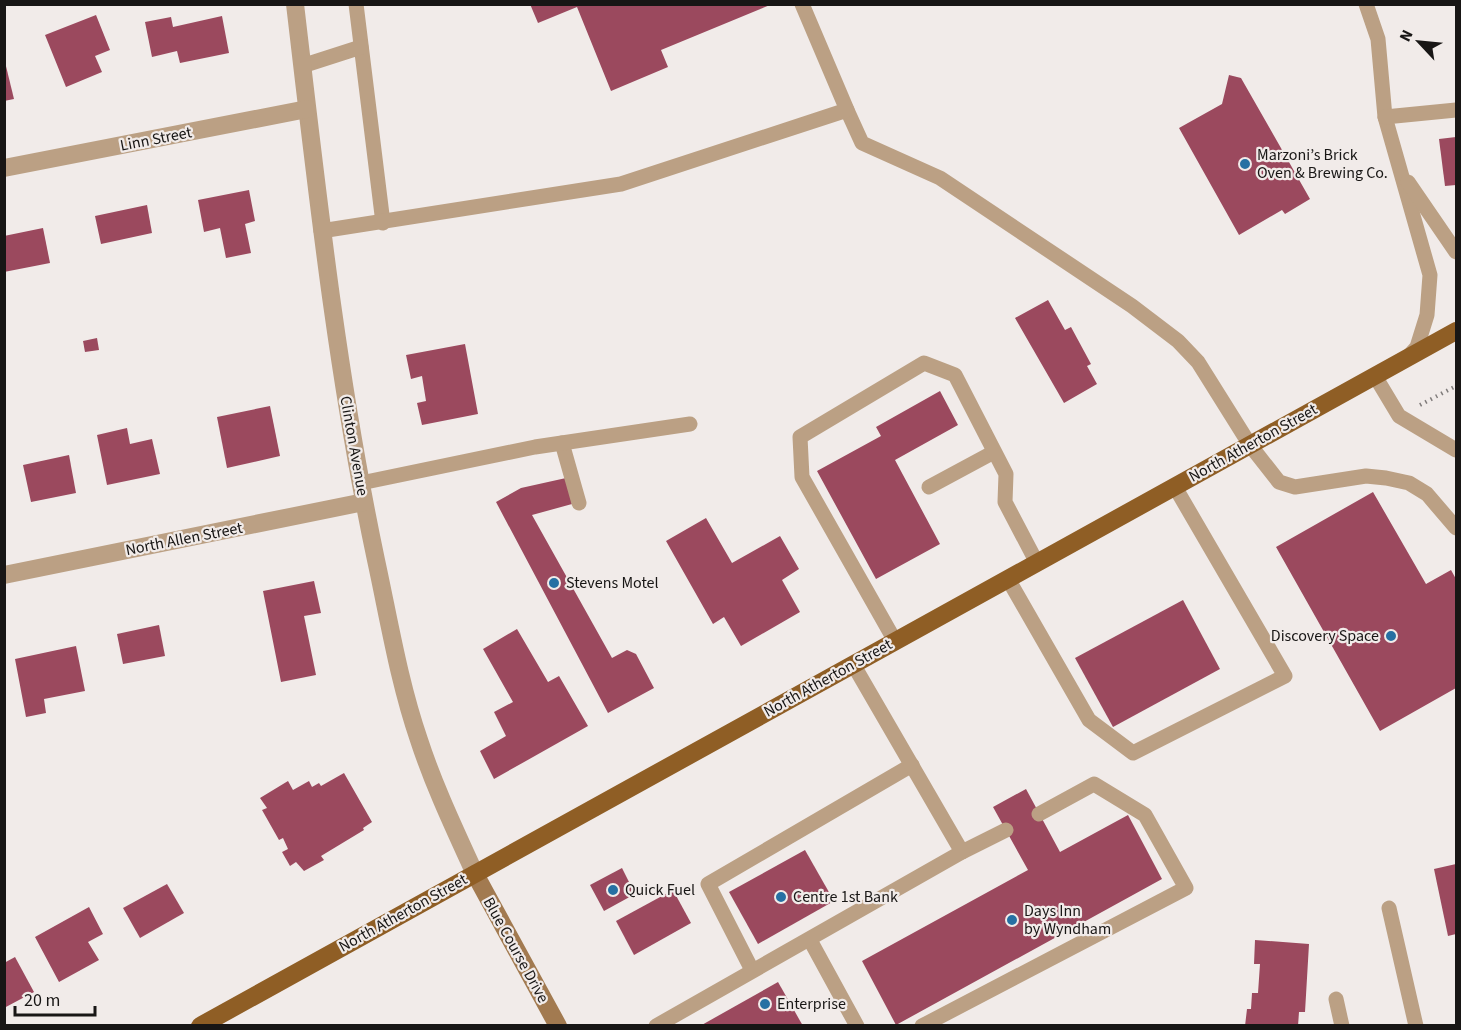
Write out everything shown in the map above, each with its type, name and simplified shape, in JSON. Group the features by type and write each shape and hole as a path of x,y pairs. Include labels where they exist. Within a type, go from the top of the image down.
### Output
{"main road":[{"name":"North Atherton Street","path":"207,1023 1456,331"},
{"name":"Blue Course Drive","path":"474,874 558,1026"}],"street":[{"name":"Clinton Avenue","path":"295,4 321,231 343,384 364,502 404,693 436,785 474,874"},
{"name":"Linn Street","path":"4,168 307,109"},
{"name":"North Allen Street","path":"4,575 364,502"}],"lane":[{"path":"356,4 382,222"},
{"path":"802,4 862,143 940,178 1132,306 1178,341 1198,362 1250,445 1279,482 1304,487 1366,476 1386,477 1409,483 1427,495 1456,528"},
{"path":"1366,4 1378,39 1385,117 1404,177 1430,275 1427,315 1417,347 1408,357"},
{"path":"302,66 361,47"},
{"path":"321,231 621,184 847,110"},
{"path":"1385,117 1456,110"},
{"path":"1404,177 1456,252"},
{"path":"895,641 802,477 800,437 924,363 955,375 1005,474 1005,502 1037,562"},
{"path":"1375,376 1398,416 1456,450"},
{"path":"361,483 562,443 690,424"},
{"path":"562,443 579,503"},
{"path":"928,487 994,452"},
{"path":"1008,579 1089,720 1133,753 1285,676 1175,486"},
{"path":"853,664 962,852"},
{"path":"752,970 708,884 912,765"},
{"path":"922,1026 1186,888 1144,815 1094,784 1039,814"},
{"path":"656,1026 962,852 1006,830"},
{"path":"1389,908 1416,1026"},
{"path":"810,940 857,1026"},
{"path":"1336,999 1342,1026"}],"path":[{"path":"1414,408 1456,386"}],"building":[{"path":"530,4 770,5 661,50 668,67 611,91 577,7 538,23"},
{"path":"96,15 110,50 95,56 102,72 66,87 45,35"},
{"path":"222,16 229,53 180,63 177,51 152,57 145,22 171,17 173,27"},
{"path":"4,58 14,99 4,101"},
{"name":"Marzoni’s Brick Oven & Brewing Co.","path":"1229,75 1241,78 1310,199 1285,214 1282,210 1239,235 1179,128 1222,104"},
{"path":"1456,137 1456,185 1445,186 1439,139"},
{"path":"249,190 255,221 245,224 251,253 226,258 220,228 204,232 198,200"},
{"path":"147,205 152,233 101,244 95,216"},
{"path":"43,228 50,263 4,272 4,236"},
{"path":"1048,300 1065,330 1071,327 1091,364 1087,366 1097,384 1064,403 1015,318"},
{"path":"97,338 99,350 85,352 83,341"},
{"path":"465,344 478,414 422,425 417,403 426,401 422,376 411,379 406,355"},
{"path":"940,391 958,425 895,460 940,544 876,579 817,471 881,436 876,427"},
{"path":"270,406 280,456 227,468 217,417"},
{"path":"127,428 130,444 152,439 160,474 107,485 97,435"},
{"path":"69,455 76,493 31,502 23,465"},
{"name":"Stevens Motel","path":"566,478 572,504 532,515 612,658 627,650 636,654 654,688 608,713 496,502 521,488"},
{"name":"Discovery Space","path":"1373,492 1426,584 1451,570 1456,579 1456,688 1380,731 1276,547"},
{"path":"706,518 732,563 780,536 799,569 782,580 800,612 741,646 724,617 713,624 666,541"},
{"path":"314,581 321,613 304,616 316,675 281,682 263,591"},
{"path":"1183,600 1220,669 1113,727 1075,658"},
{"path":"159,625 165,656 123,664 117,634"},
{"path":"517,629 548,682 559,676 588,726 494,779 480,751 506,736 494,712 513,702 483,649"},
{"path":"76,646 85,691 44,699 46,713 26,717 15,659"},
{"path":"344,773 372,822 363,828 364,830 321,856 324,860 304,871 296,862 290,866 282,852 288,849 283,838 279,840 262,810 267,808 260,798 288,781 293,790 309,781 312,787 319,783 321,786"},
{"name":"Days Inn by Wyndham","path":"1026,789 1060,852 1128,815 1162,879 896,1025 862,961 1028,870 993,807"},
{"name":"Centre 1st Bank","path":"805,850 834,901 758,944 729,892"},
{"path":"1456,864 1456,934 1448,936 1434,869"},
{"name":"Quick Fuel","path":"622,868 635,894 604,911 590,885"},
{"path":"167,884 184,913 140,938 123,908"},
{"path":"673,890 691,923 634,955 616,921"},
{"path":"89,907 103,934 88,942 99,960 59,982 35,937"},
{"path":"1255,940 1309,944 1305,1012 1299,1012 1298,1026 1245,1026 1247,1009 1251,1009 1252,993 1258,993 1260,964 1254,964"},
{"path":"15,957 34,992 4,1008 4,963"},
{"name":"Enterprise","path":"778,982 803,1026 700,1026"}],"place":[{"name":"Marzoni’s Brick Oven & Brewing Co.","path":"1245,164"},
{"name":"Stevens Motel","path":"554,583"},
{"name":"Discovery Space","path":"1391,636"},
{"name":"Quick Fuel","path":"613,890"},
{"name":"Centre 1st Bank","path":"781,897"},
{"name":"Days Inn by Wyndham","path":"1012,920"},
{"name":"Enterprise","path":"765,1004"}]}
